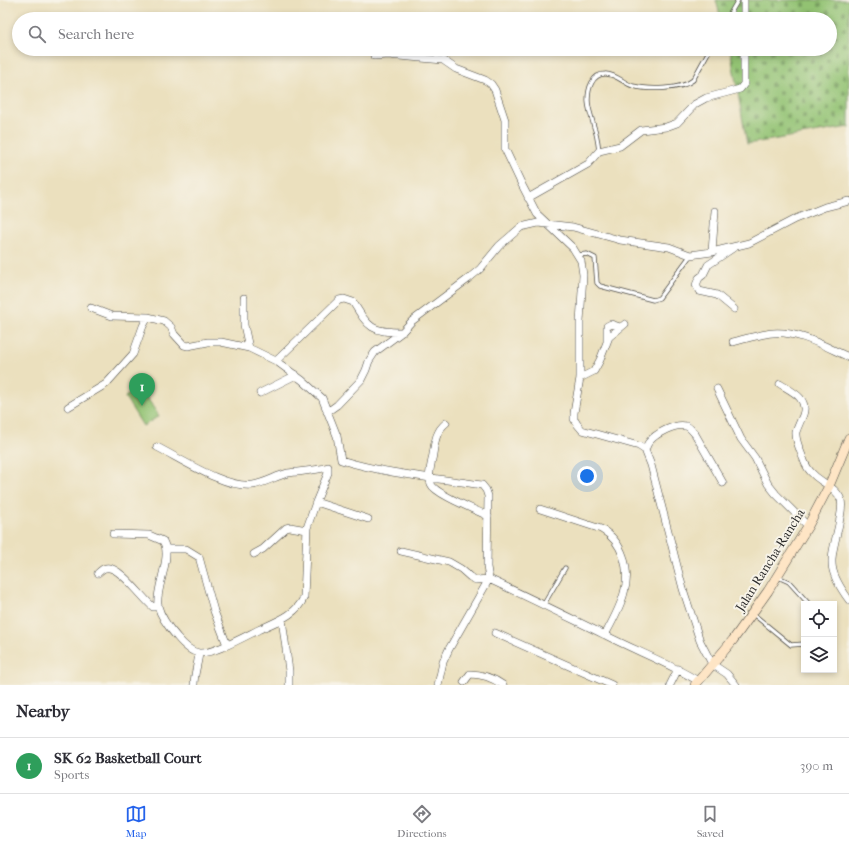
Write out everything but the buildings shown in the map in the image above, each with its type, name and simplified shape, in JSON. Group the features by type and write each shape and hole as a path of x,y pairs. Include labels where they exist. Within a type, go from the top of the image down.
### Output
{"main road":[{"name":"Jalan Rancha-Rancha","path":"697,683 733,640 768,591 808,526 829,486 849,438"}],"street":[{"path":"744,0 744,12"},
{"path":"399,56 443,60 456,69 485,80 490,84 500,102 506,120 506,149 528,198 537,214 578,254 581,261 583,276 580,322 580,378 574,419 582,430 639,446 645,450 651,464 683,589 700,641 712,664 727,674 736,685"},
{"path":"528,198 588,164 600,151 620,146 641,130 666,127 677,123 692,107 706,98 740,89 744,84 744,56"},
{"path":"327,412 338,405 361,380 369,360 375,352 402,332 412,321 480,269 499,246 521,227 538,223 573,227 620,240 669,247 690,255 712,252 749,243 795,219 825,207 849,201"},
{"path":"712,252 715,211"},
{"path":"734,308 717,295 699,291 696,285 699,278 704,275 708,265 736,246"},
{"path":"244,298 244,325 249,348"},
{"path":"276,360 339,300 344,299 353,302 364,320 374,329 402,332"},
{"path":"91,308 112,316 148,318 164,321 184,345 188,346 208,342 221,342 249,348 276,360 322,398 337,436 341,460"},
{"path":"68,407 96,391 110,380 132,354 143,326 148,318"},
{"path":"580,378 594,371 598,366 607,341 607,326 614,324 622,326"},
{"path":"733,342 762,334 787,334 819,343 849,358"},
{"path":"260,393 296,375"},
{"path":"780,384 799,395 802,401 804,413 796,432 796,439 808,468 814,475 837,493 840,499 842,507 831,562 832,569 840,588 849,600"},
{"path":"717,389 741,438 755,458 768,484 808,526"},
{"path":"446,423 440,428 435,441 429,477 430,483 433,488 440,493 488,516"},
{"path":"645,450 649,441 670,427 685,426 691,428 723,483"},
{"path":"157,447 200,470 234,484 241,485 255,484 283,474 328,467 341,460 357,465 401,473 482,485 488,496 487,566 489,579 449,649 438,685"},
{"path":"113,534 149,536 163,540 167,549 158,604 167,625 184,645 198,653 207,652 227,645 282,618 297,608 302,602 304,596 307,530 316,502 328,473 328,467"},
{"path":"316,502 368,519"},
{"path":"540,509 601,529 610,534 617,542 622,553 625,566 626,582 622,599 605,635"},
{"path":"254,554 263,549 286,528 294,527 307,530"},
{"path":"167,549 186,549 199,556 214,611 227,645"},
{"path":"401,551 448,562 461,568 470,577 476,580 489,579 678,669 697,683"},
{"path":"98,573 106,568 110,568 124,576 153,607 158,604"},
{"path":"282,618 289,671 289,685"},
{"path":"495,633 612,685"},
{"path":"194,685 194,675 198,663 198,653"},
{"path":"670,685 678,669"},
{"path":"464,682 470,674 484,676 503,685"}],"lane":[{"path":"731,12 738,0"},
{"path":"600,151 590,114 588,98 589,90 594,79 603,74 609,74 634,86 662,88 675,87 689,83 693,80 706,56"},
{"path":"578,254 587,254 595,258 597,282 600,286 653,300 659,298 690,255"},
{"path":"544,604 565,568"},
{"path":"777,576 789,582 806,601"},
{"path":"752,613 791,645 801,644"}],"green space":[{"path":"716,0 849,0 849,127 747,144 731,56 837,56 837,12 719,12"},
{"path":"140,387 159,416 143,426 125,397"}],"place":[{"name":"SK 62 Basketball Court","path":"142,406"}]}
